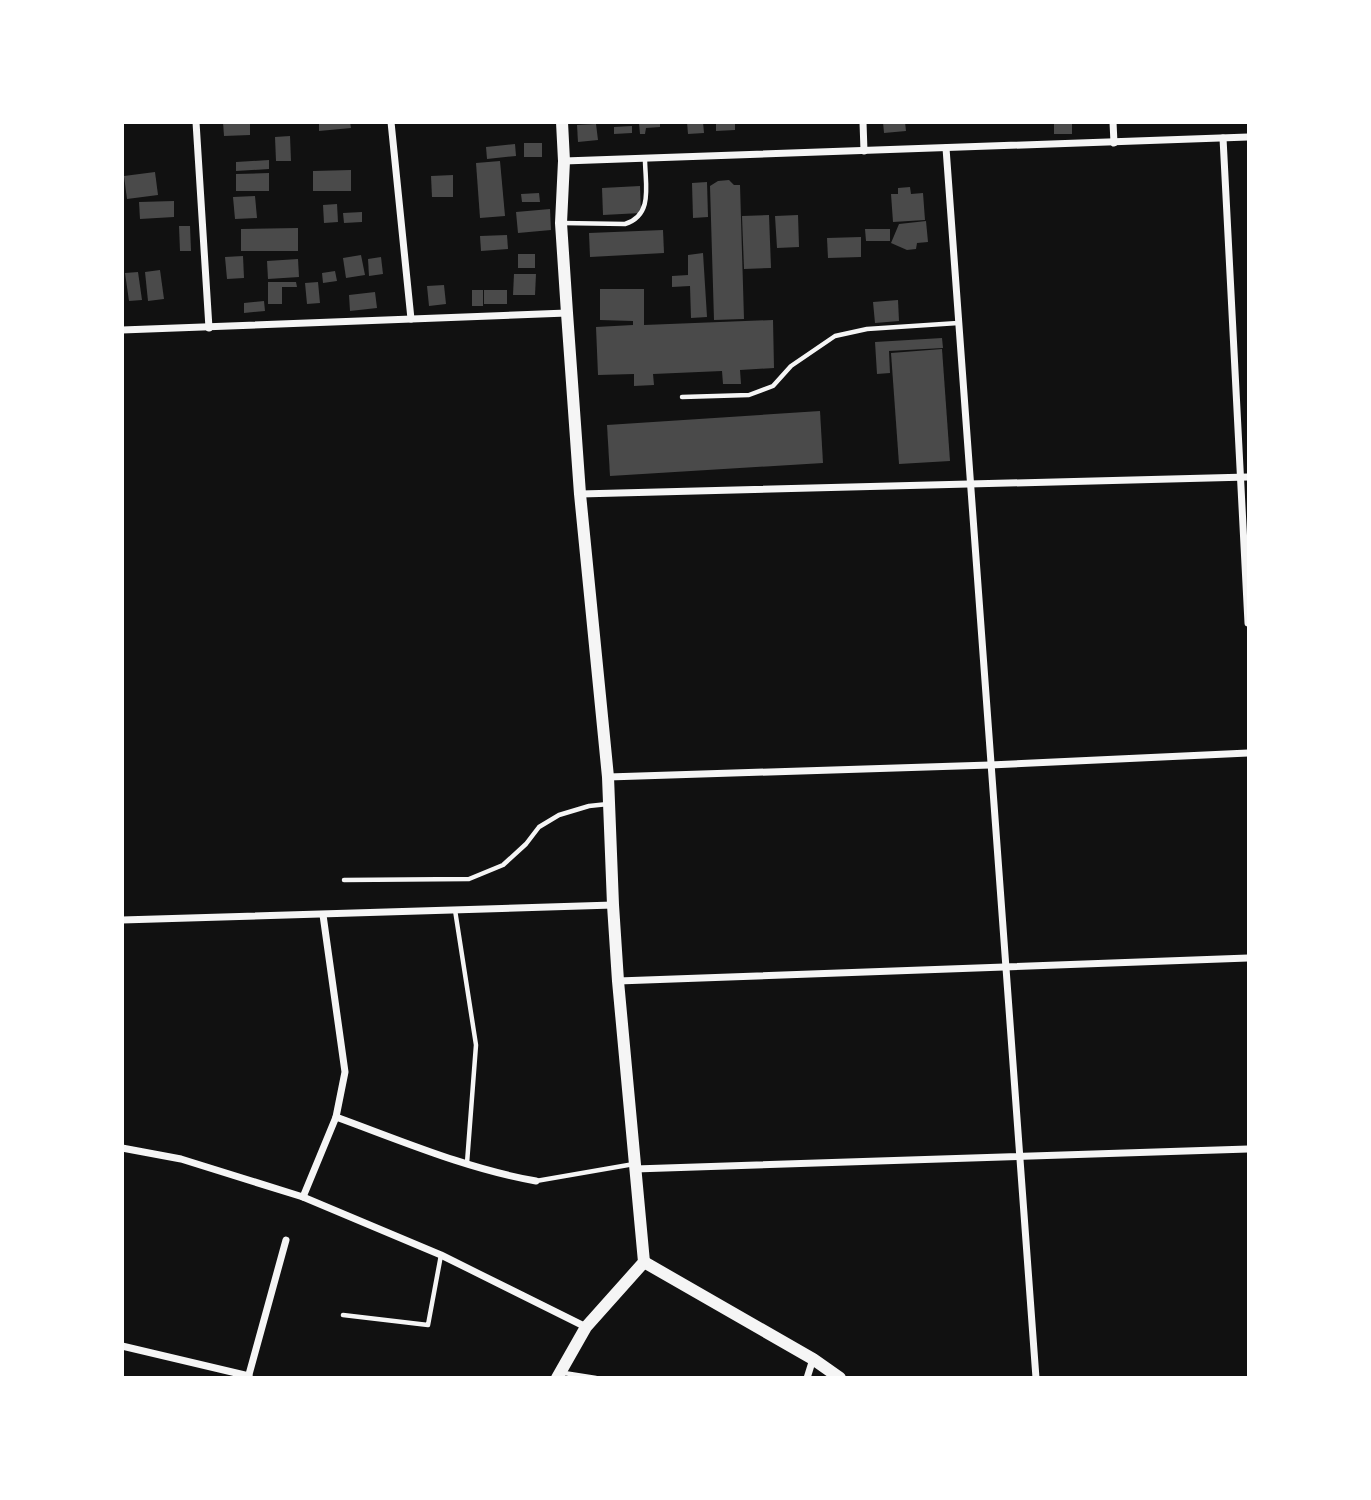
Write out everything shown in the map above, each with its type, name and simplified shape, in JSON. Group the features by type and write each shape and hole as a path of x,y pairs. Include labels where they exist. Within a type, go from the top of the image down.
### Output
{"street":[{"path":"196,122 209,328"},
{"path":"390,122 411,319"},
{"path":"558,1375 586,1327 644,1262 612,905 608,777 580,494 561,223 565,161 562,122"},
{"path":"863,122 864,151"},
{"path":"1113,122 1114,142"},
{"path":"565,161 1248,137"},
{"path":"1223,138 1244,477 1248,622"},
{"path":"946,148 1036,1377"},
{"path":"122,330 567,313"},
{"path":"580,494 1244,477"},
{"path":"608,777 990,765 1248,753"},
{"path":"122,920 612,905"},
{"path":"303,1197 336,1117 345,1072 323,915"},
{"path":"618,981 1248,958"},
{"path":"336,1117 466,1164 536,1181"},
{"path":"122,1148 181,1159 303,1197 440,1255 586,1327"},
{"path":"635,1167 1248,1149"},
{"path":"122,1346 249,1377 286,1240"},
{"path":"644,1262 813,1359 839,1377"},
{"path":"807,1377 813,1359"}],"lane":[{"path":"561,223 625,224 640,216 645,206 645,159"},
{"path":"681,397 749,395 773,386 791,366 835,336 867,329 959,323"},
{"path":"344,880 469,879 503,865 526,844 539,827 559,815 589,806 609,804"},
{"path":"455,910 477,1045 466,1164"},
{"path":"536,1181 635,1167"},
{"path":"343,1315 428,1325 440,1255"},
{"path":"558,1375 596,1377"}],"building":[{"path":"223,122 250,122 250,135 224,136"},
{"path":"319,122 350,122 351,128 319,131"},
{"path":"660,122 660,127 646,128 645,134 640,134 639,123"},
{"path":"687,122 703,122 704,133 688,134"},
{"path":"716,122 735,122 735,130 716,131"},
{"path":"883,122 905,122 906,131 884,133"},
{"path":"1054,122 1072,122 1072,134 1054,134"},
{"path":"596,124 598,140 578,142 577,125"},
{"path":"632,126 632,133 614,134 614,127"},
{"path":"290,136 291,161 276,161 275,137"},
{"path":"524,143 542,143 542,157 524,157"},
{"path":"515,144 516,156 487,159 486,147"},
{"path":"269,160 269,169 236,171 236,162"},
{"path":"500,161 505,216 480,218 476,163"},
{"path":"351,170 351,191 313,191 313,171"},
{"path":"155,172 158,195 127,199 124,176"},
{"path":"269,173 269,191 236,191 236,174"},
{"path":"453,175 453,197 432,197 431,176"},
{"path":"729,180 734,185 740,185 744,319 714,320 710,186 718,181"},
{"path":"707,182 708,217 693,218 692,183"},
{"path":"640,186 641,213 603,215 602,188"},
{"path":"910,187 911,194 923,193 925,220 893,222 891,194 898,194 898,188"},
{"path":"539,193 540,202 522,202 521,194"},
{"path":"255,196 257,218 235,219 233,197"},
{"path":"174,201 174,217 140,219 139,202"},
{"path":"337,204 338,222 324,223 323,205"},
{"path":"550,209 551,230 518,233 516,212"},
{"path":"362,212 362,222 344,223 343,213"},
{"path":"769,215 771,268 744,269 742,216"},
{"path":"798,215 799,247 777,248 775,216"},
{"path":"926,221 928,242 917,243 916,249 907,250 891,243 899,224"},
{"path":"179,226 190,226 191,251 180,251"},
{"path":"298,228 298,251 241,251 241,229"},
{"path":"865,229 890,229 890,241 866,241"},
{"path":"663,230 664,253 590,257 589,233"},
{"path":"507,235 508,249 481,251 480,236"},
{"path":"861,237 861,257 828,258 827,238"},
{"path":"703,253 707,317 691,318 690,286 672,287 672,276 688,275 688,255"},
{"path":"518,254 535,254 535,268 518,268"},
{"path":"361,255 365,275 346,278 343,258"},
{"path":"243,256 244,278 227,279 225,257"},
{"path":"381,257 383,274 369,276 368,259"},
{"path":"298,259 299,277 268,279 267,261"},
{"path":"160,270 164,299 148,301 145,272"},
{"path":"335,271 337,281 323,283 322,273"},
{"path":"138,272 142,300 129,301 125,273"},
{"path":"514,274 536,274 535,295 513,295"},
{"path":"268,282 296,282 297,287 282,287 282,304 268,304"},
{"path":"318,282 320,303 307,304 305,283"},
{"path":"444,285 446,304 429,306 427,286"},
{"path":"600,289 644,289 644,325 773,320 774,368 740,370 741,384 723,384 722,371 653,374 654,385 634,386 634,374 598,375 596,327 633,325 633,321 600,320"},
{"path":"472,290 483,290 483,306 472,306"},
{"path":"484,290 507,290 507,304 484,304"},
{"path":"375,292 377,308 350,311 349,295"},
{"path":"898,300 899,321 875,323 873,302"},
{"path":"264,301 265,311 244,313 244,303"},
{"path":"942,338 943,348 889,351 890,373 877,374 875,342"},
{"path":"942,349 950,461 899,464 891,353"},
{"path":"820,411 823,463 610,476 607,425"}]}
